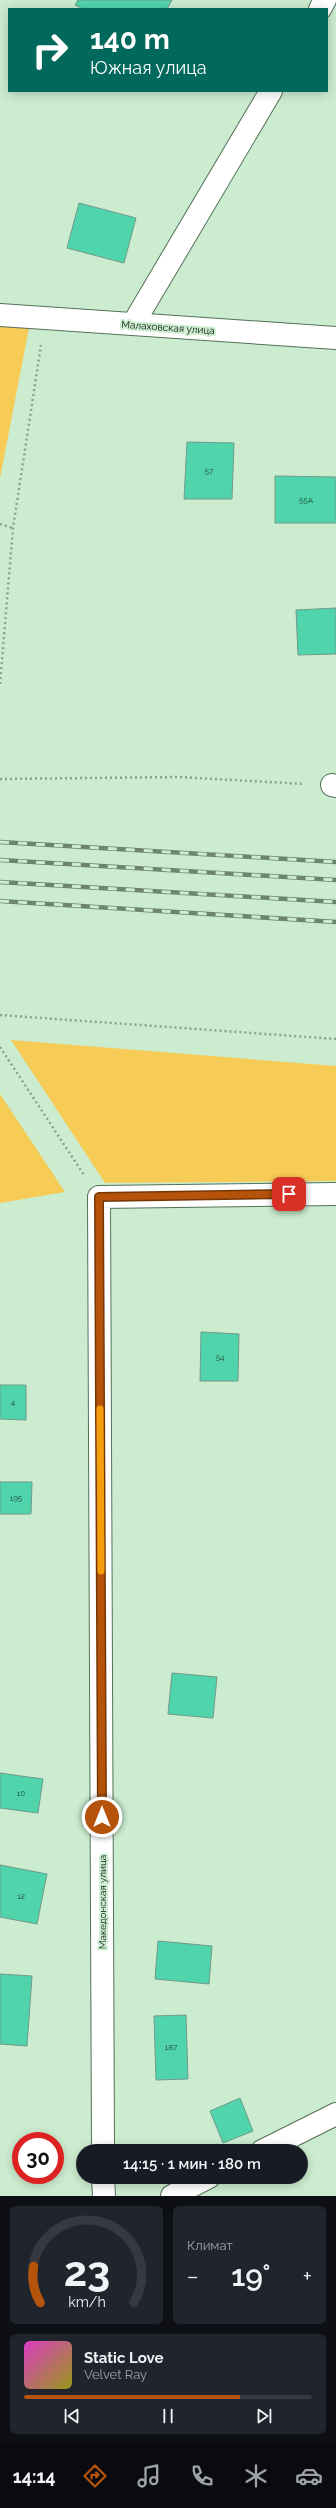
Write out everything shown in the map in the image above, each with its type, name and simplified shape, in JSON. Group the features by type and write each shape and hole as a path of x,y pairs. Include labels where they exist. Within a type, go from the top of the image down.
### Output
{"street":[{"path":"133,324 270,92"},
{"name":"Малаховская улица","path":"0,315 336,338"},
{"path":"99,1197 336,1194"},
{"name":"Македонская улица","path":"99,1197 103,2144"},
{"path":"276,2144 336,2114"},
{"path":"104,2184 104,2196"},
{"path":"172,2196 195,2184"}],"path":[{"path":"0,684 13,528 45,318"},
{"path":"0,524 13,528"},
{"path":"0,779 179,777 334,785"},
{"path":"0,1015 336,1039"},
{"path":"0,1047 99,1197"}],"shaded area":[{"path":"0,326 29,328 0,478"},
{"path":"11,1040 336,1066 336,1181 105,1183"},
{"path":"0,1094 65,1192 0,1203"}],"building":[{"path":"78,0 172,0 168,8 81,8 75,5"},
{"path":"79,203 136,218 124,263 67,248"},
{"path":"187,442 234,443 232,499 184,499"},
{"path":"275,476 336,477 336,523 275,523"},
{"path":"336,608 336,654 298,655 296,610"},
{"path":"201,1332 239,1334 238,1381 200,1381"},
{"path":"0,1385 26,1385 26,1420 0,1419"},
{"path":"0,1482 32,1482 31,1514 0,1514"},
{"path":"172,1673 217,1677 213,1718 168,1714"},
{"path":"0,1773 43,1779 38,1813 0,1808"},
{"path":"0,1865 47,1874 37,1924 0,1917"},
{"path":"158,1941 212,1946 209,1984 155,1979"},
{"path":"0,1974 32,1976 27,2046 0,2044"},
{"path":"186,2015 188,2079 156,2080 154,2016"},
{"path":"240,2098 253,2131 223,2143 210,2111"}],"railway":[{"path":"0,842 336,862"},
{"path":"0,860 336,880"},
{"path":"0,882 336,902"},
{"path":"0,901 336,922"}],"slow traffic":[{"path":"100,1409 101,1571"}],"route":[{"path":"102,1817 99,1197 289,1194"}]}
